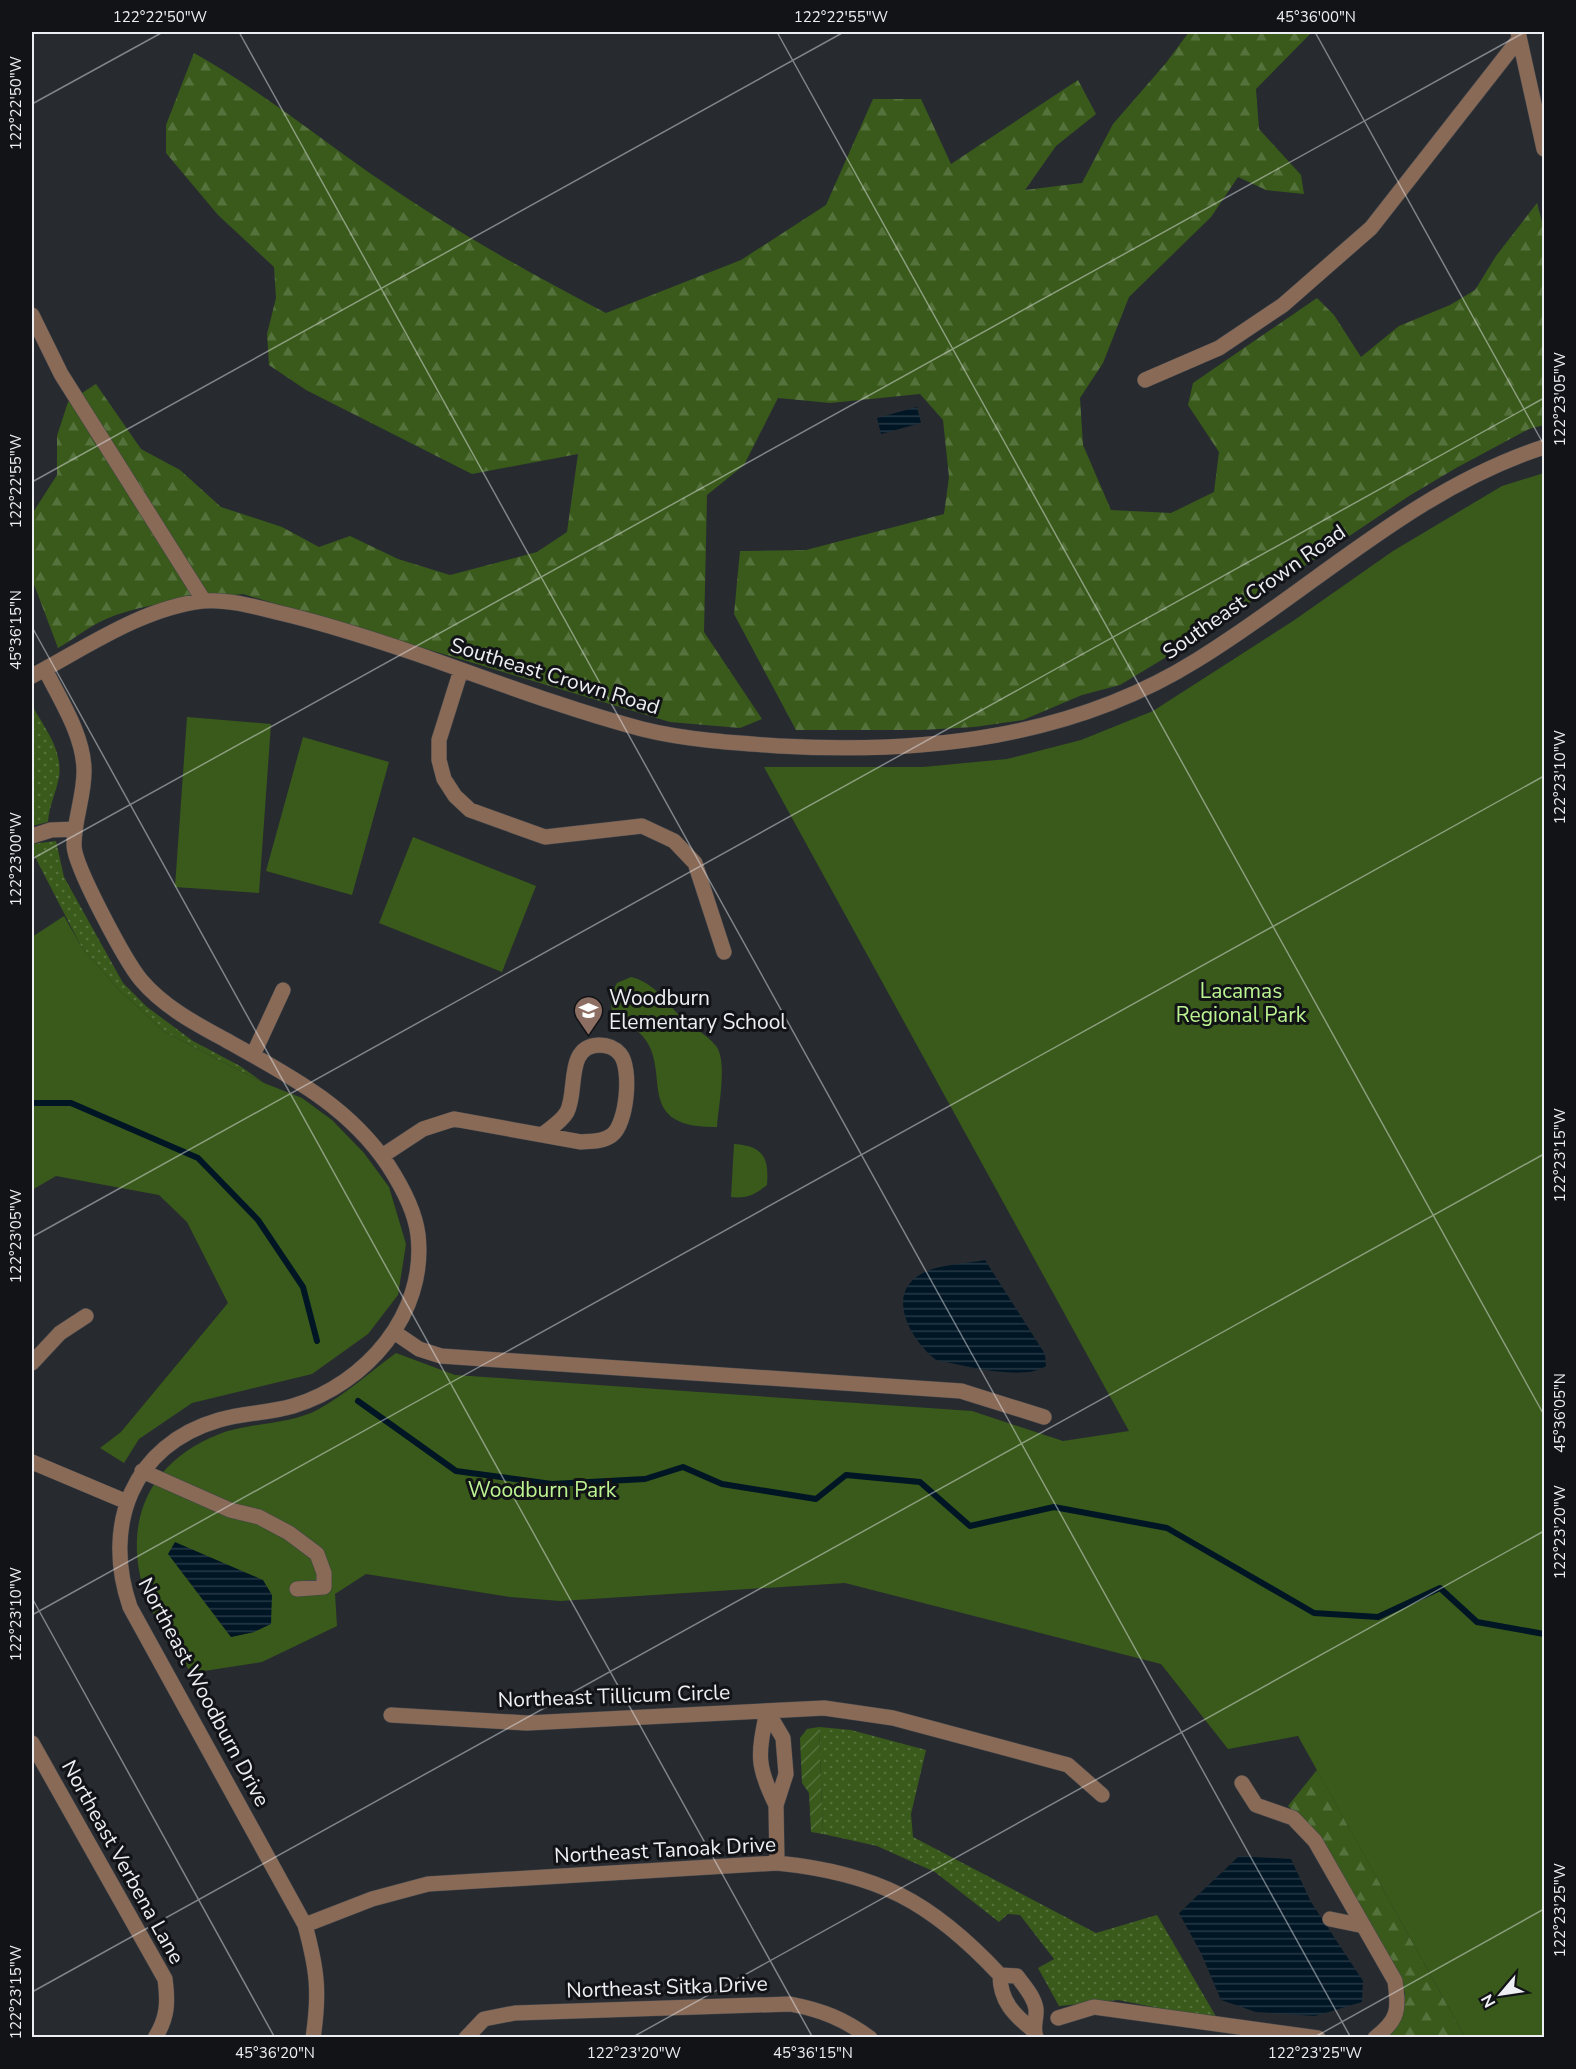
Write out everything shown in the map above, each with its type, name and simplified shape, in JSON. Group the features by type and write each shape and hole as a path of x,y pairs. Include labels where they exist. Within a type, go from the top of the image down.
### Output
{"street":[{"path":"1519,35 1545,149"},
{"path":"1145,380 1219,348 1283,305 1371,228 1519,35"},
{"path":"32,315 61,374 204,601 140,620 38,673"},
{"name":"Southeast Crown Road","path":"204,601 229,602 325,623 645,730 738,743 870,746 950,741 1034,729 1106,707 1196,661 1371,536 1443,492 1483,471 1545,447"},
{"path":"461,669 439,740 439,760 444,779 455,796 470,810 544,837 642,826 674,841 695,863 724,952"},
{"name":"Northeast Woodburn Drive","path":"38,673 78,736 84,770 74,847 80,873 140,978 166,1004 320,1095 357,1125 382,1156 398,1181 418,1234 416,1271 408,1308 380,1350 354,1374 297,1405 258,1415 219,1420 157,1453 142,1472 127,1502 118,1546 121,1579 130,1607 305,1925 316,1965 318,2001 313,2037"},
{"path":"32,836 51,831 75,829"},
{"path":"252,1055 283,990"},
{"path":"382,1156 423,1129 454,1119 581,1142 600,1141 611,1137 620,1128 624,1116 626,1068 620,1053 605,1045 589,1047 583,1052 575,1066 572,1099 566,1115 543,1134"},
{"path":"32,1363 60,1334 86,1316"},
{"path":"394,1332 419,1349 441,1356 961,1391 1044,1417"},
{"path":"32,1462 127,1502"},
{"path":"142,1472 230,1510 260,1517 289,1533 317,1554 324,1573 324,1587 297,1589"},
{"name":"Northeast Tillicum Circle","path":"391,1715 527,1723 824,1708 893,1718 1068,1765 1102,1795"},
{"path":"767,1711 760,1745 762,1776 776,1805"},
{"path":"767,1711 783,1738 786,1774 776,1805 777,1863"},
{"name":"Northeast Verbena Lane","path":"32,1743 165,1979 168,2003 165,2022 155,2037"},
{"path":"1242,1783 1256,1805 1293,1818 1315,1841 1395,1981 1398,2005 1392,2023 1375,2037"},
{"name":"Northeast Tanoak Drive","path":"305,1925 372,1899 428,1884 777,1863 820,1867 858,1877 916,1902 968,1941 1000,1975 1000,1991 1008,2006 1034,2034"},
{"path":"1330,1918 1364,1926"},
{"name":"Northeast Tanoak Drive","path":"1000,1975 1017,1976 1030,1993 1036,2009 1034,2034"},
{"name":"Northeast Sitka Drive","path":"466,2037 484,2019 514,2013 790,2004 846,2020 870,2037"},
{"path":"1058,2018 1094,2007 1318,2037"}],"green space":[{"path":"1189,32 1312,32 1256,89 1259,129 1301,175 1304,194 1266,190 1238,177 1211,217 1129,297 1103,363 1080,398 1083,445 1111,510 1171,513 1214,492 1219,452 1188,405 1193,383 1317,298 1334,315 1361,357 1399,326 1450,305 1475,290 1496,256 1537,203 1544,229 1544,425 1529,429 1409,496 1188,644 1120,685 1082,695 1023,720 974,727 922,730 796,730 734,614 740,551 806,550 944,514 949,477 943,420 920,394 830,403 778,398 744,465 707,495 704,632 762,719 740,728 670,722 243,594 139,608 106,619 58,648 32,579 32,514 57,475 57,436 68,402 96,384 141,449 180,470 221,507 282,527 319,547 350,536 398,559 450,575 537,552 567,532 578,454 472,474 306,390 269,365 267,334 276,298 274,267 218,215 166,153 166,125 194,53 262,96 428,212 606,313 741,260 826,205 873,99 921,99 951,164 1078,80 1096,114 1056,146 1025,190 1082,183 1113,124 1166,63"},
{"name":"Lacamas Regional Park","path":"1544,473 1544,2037 1465,2037 1298,1736 1228,1749 1161,1664 845,1583 560,1601 510,1597 366,1574 335,1594 337,1626 262,1662 191,1673 148,1603 139,1568 137,1543 139,1520 146,1498 158,1479 173,1462 193,1447 217,1435 294,1418 319,1409 396,1353 455,1375 972,1411 1063,1441 1129,1431 764,767 923,767 1007,759 1081,740 1153,711 1293,621 1393,551 1502,486","holes":["216,1617 254,1632 231,1637"]},
{"path":"32,705 55,748 59,777 48,822 32,826"},
{"path":"187,717 271,724 259,893 175,887"},
{"path":"303,737 389,762 352,895 266,871"},
{"path":"413,837 536,886 502,972 379,923"},
{"path":"56,841 64,877 123,983 147,1007 193,1041 240,1066 264,1083 165,1032 118,989 81,946 32,851 32,844"},
{"path":"64,916 81,946 118,989 165,1032 264,1083 302,1098 332,1120 364,1153 389,1187 406,1244 398,1295 368,1334 312,1374 192,1403 139,1439 124,1463 100,1448 121,1432 228,1303 187,1222 159,1195 56,1176 32,1190 32,937"},
{"path":"631,977 651,987 681,1018 716,1046 720,1053 722,1073 717,1127 689,1124 672,1117 662,1105 654,1059 648,1043 635,1029 613,1021 610,997 617,983"},
{"path":"734,1144 752,1147 758,1151 767,1167 767,1185 746,1197 731,1197"},
{"path":"819,1727 851,1730 926,1750 911,1814 913,1837 1096,1933 1157,1915 1218,2020 1118,2000 1059,2006 1038,1968 1054,1959 1020,1915 1008,1914 999,1922 935,1872 877,1846 823,1834"},
{"path":"819,1727 823,1834 811,1832 809,1793 802,1783 800,1738 807,1729"},
{"path":"1317,1770 1465,2037 1385,2037 1396,2025 1405,1993 1390,1958 1320,1838 1288,1806"}],"water":[{"path":"917,407 921,423 881,434 877,418"},
{"path":"985,1260 1045,1354 1046,1366 1036,1371 1023,1373 993,1371 936,1360 918,1342 911,1330 903,1305 904,1294 910,1283 921,1274 936,1268"},
{"path":"175,1542 263,1580 272,1595 271,1624 254,1632 231,1637 168,1554"},
{"path":"1239,1856 1291,1859 1311,1902 1363,1981 1362,2002 1315,2016 1256,2012 1221,2000 1201,1953 1179,1913"}],"waterway":[{"path":"32,1103 71,1103 198,1158 258,1220 303,1287 317,1341"},
{"path":"358,1401 456,1471 552,1484 645,1479 683,1467 722,1484 816,1499 846,1475 920,1482 970,1526 1054,1507 1167,1528 1314,1613 1378,1617 1440,1588 1477,1622 1544,1634"}],"place":[{"name":"Woodburn Elementary School","path":"588,1036"}],"park label":[{"name":"Woodburn Park","path":"542,1490"}]}
